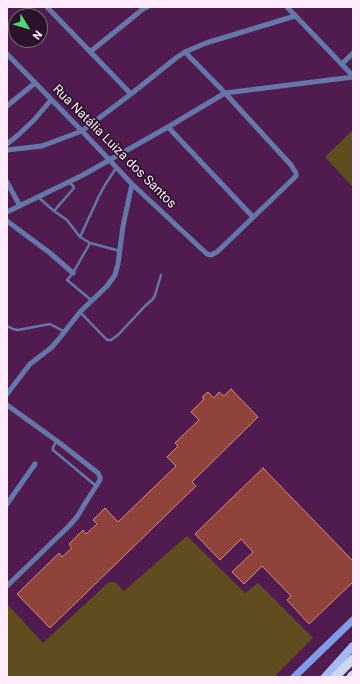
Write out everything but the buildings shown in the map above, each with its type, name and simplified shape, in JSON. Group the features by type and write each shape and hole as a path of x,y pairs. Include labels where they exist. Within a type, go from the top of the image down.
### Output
{"highway":[{"path":"335,677 353,659"}],"main road":[{"path":"294,677 353,620"},
{"path":"325,677 353,646"}],"street":[{"path":"48,7 131,94"},
{"path":"90,52 147,7"},
{"path":"287,7 353,76"},
{"path":"7,150 42,146 82,131 185,52 206,43 296,16"},
{"path":"168,127 253,218 296,176 296,172 290,165 225,93 185,52"},
{"path":"342,64 353,53"},
{"name":"Rua Natália Luiza dos Santos","path":"7,54 116,168 207,254 214,255 253,218"},
{"path":"7,212 83,175 225,93 353,76"},
{"path":"7,106 35,83"},
{"path":"7,144 18,136 51,100"},
{"path":"7,182 20,206"},
{"path":"7,394 30,364 51,348 80,312 107,286 115,275 132,184"},
{"path":"7,221 36,242 73,273"},
{"path":"7,405 57,441 98,473 100,477 100,480 69,526 7,586"},
{"path":"7,504 35,464"}],"lane":[{"path":"80,237 99,196 116,168"},
{"path":"54,211 74,188 69,181"},
{"path":"38,197 67,220 80,237 90,243 120,251"},
{"path":"90,243 73,273 67,279 91,300"},
{"path":"80,312 107,340 111,340 118,335 153,299 161,275"},
{"path":"7,326 13,329 22,330 50,324 65,332"},
{"path":"57,441 52,449 96,486"}],"shaded area":[{"path":"353,130 353,187 325,157"},
{"path":"187,536 245,593 258,583 313,638 274,677 7,677 8,605 43,643 109,582 115,582 124,591"}]}
